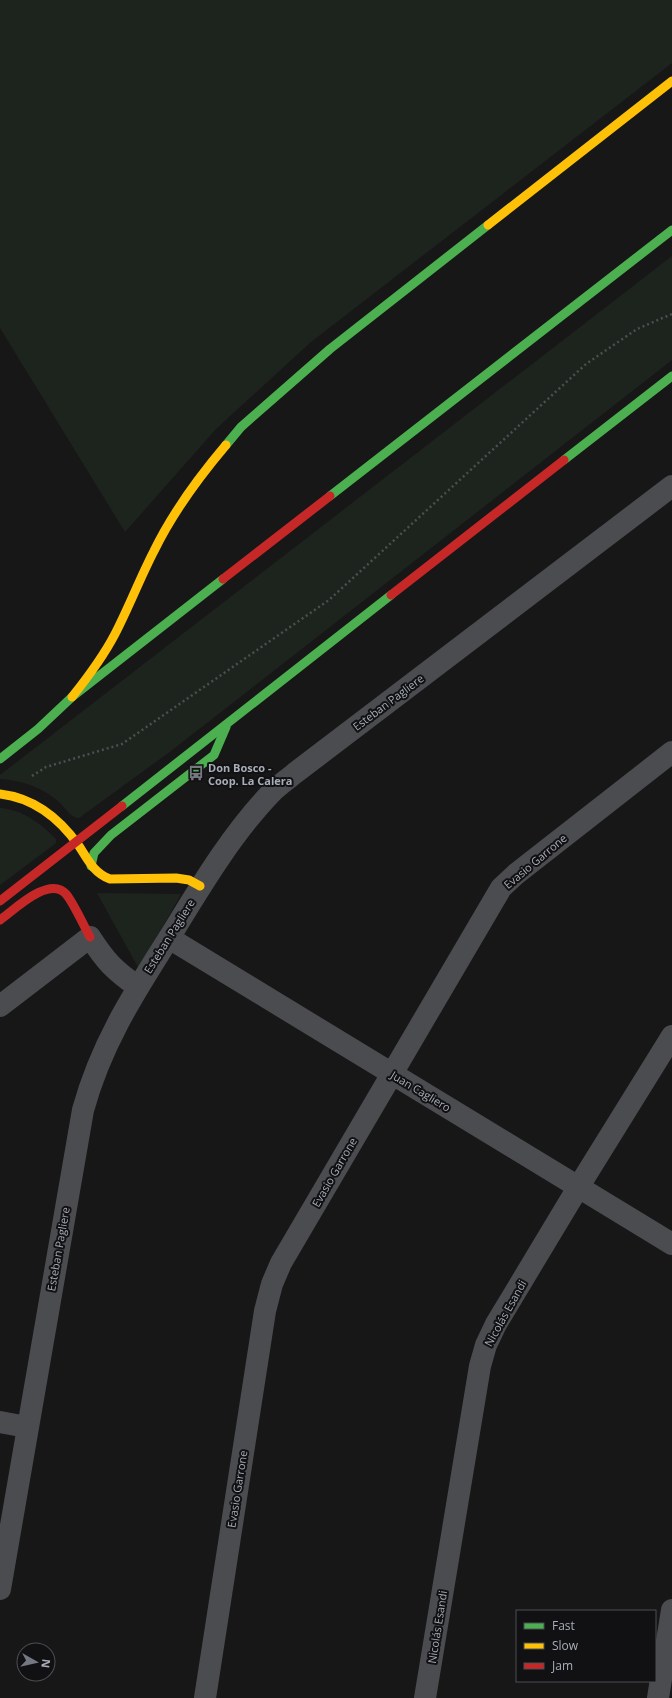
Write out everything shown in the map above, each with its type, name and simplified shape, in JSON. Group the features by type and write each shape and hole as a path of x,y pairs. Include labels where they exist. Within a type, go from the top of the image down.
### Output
{"main road":[{"path":"72,697 98,663 115,634 154,550 180,504 205,469 241,427 330,349 672,81"},
{"path":"0,759 38,729 72,697 672,230"},
{"path":"0,901 672,376"},
{"path":"91,866 94,853 111,835 214,755 228,724"},
{"path":"2,794 27,800 49,814 76,841 91,866 103,878 176,878 189,880 200,886"},
{"path":"0,920 40,891 54,887 60,889 66,894 90,937"}],"street":[{"name":"Esteban Pagliere","path":"0,1589 83,1110 91,1081 109,1037 138,987 200,886 248,820 272,792 672,486"},
{"name":"Evasio Garrone","path":"205,1698 265,1311 272,1284 281,1263 501,888 516,874 672,752"},
{"path":"0,1006 90,937 104,960 115,971 138,987"},
{"name":"Juan Cagliero","path":"169,938 579,1186 672,1244"},
{"name":"Nicolás Esandi","path":"425,1698 480,1366 486,1345 496,1324 579,1186 672,1036"},
{"path":"0,1422 27,1427"},
{"path":"658,1698 668,1656 672,1610"}],"path":[{"path":"2,794 46,767 122,744 329,600 586,364 637,328 672,314"}],"shaded area":[{"path":"0,0 672,0 672,63 311,342 216,429 125,532 0,328"},
{"path":"672,256 672,360 171,751 79,818 73,816 52,796 38,788 16,781 0,779 0,775"},
{"path":"0,808 16,811 31,818 56,839 56,843 0,885"},
{"path":"97,893 181,894 139,969"}],"traffic: fast":[{"path":"226,445 241,427 330,349 488,225"},
{"path":"330,496 672,230"},
{"path":"564,460 672,376"},
{"path":"0,759 38,729 72,697 223,579"},
{"path":"122,806 391,595"},
{"path":"91,866 94,853 111,835 214,755 226,727"}],"traffic: slow":[{"path":"488,225 672,81"},
{"path":"72,697 95,667 115,634 149,561 169,523 196,483 226,445"},
{"path":"0,794 24,800 45,811 72,836 96,870 110,879 176,878 189,880 200,886"}],"traffic: jam":[{"path":"391,595 564,460"},
{"path":"223,579 330,496"},
{"path":"0,901 122,806"},
{"path":"0,920 23,902 41,891 59,889 69,898 90,937"}],"place":[{"name":"Don Bosco - Coop. La Calera","path":"196,773"}]}
